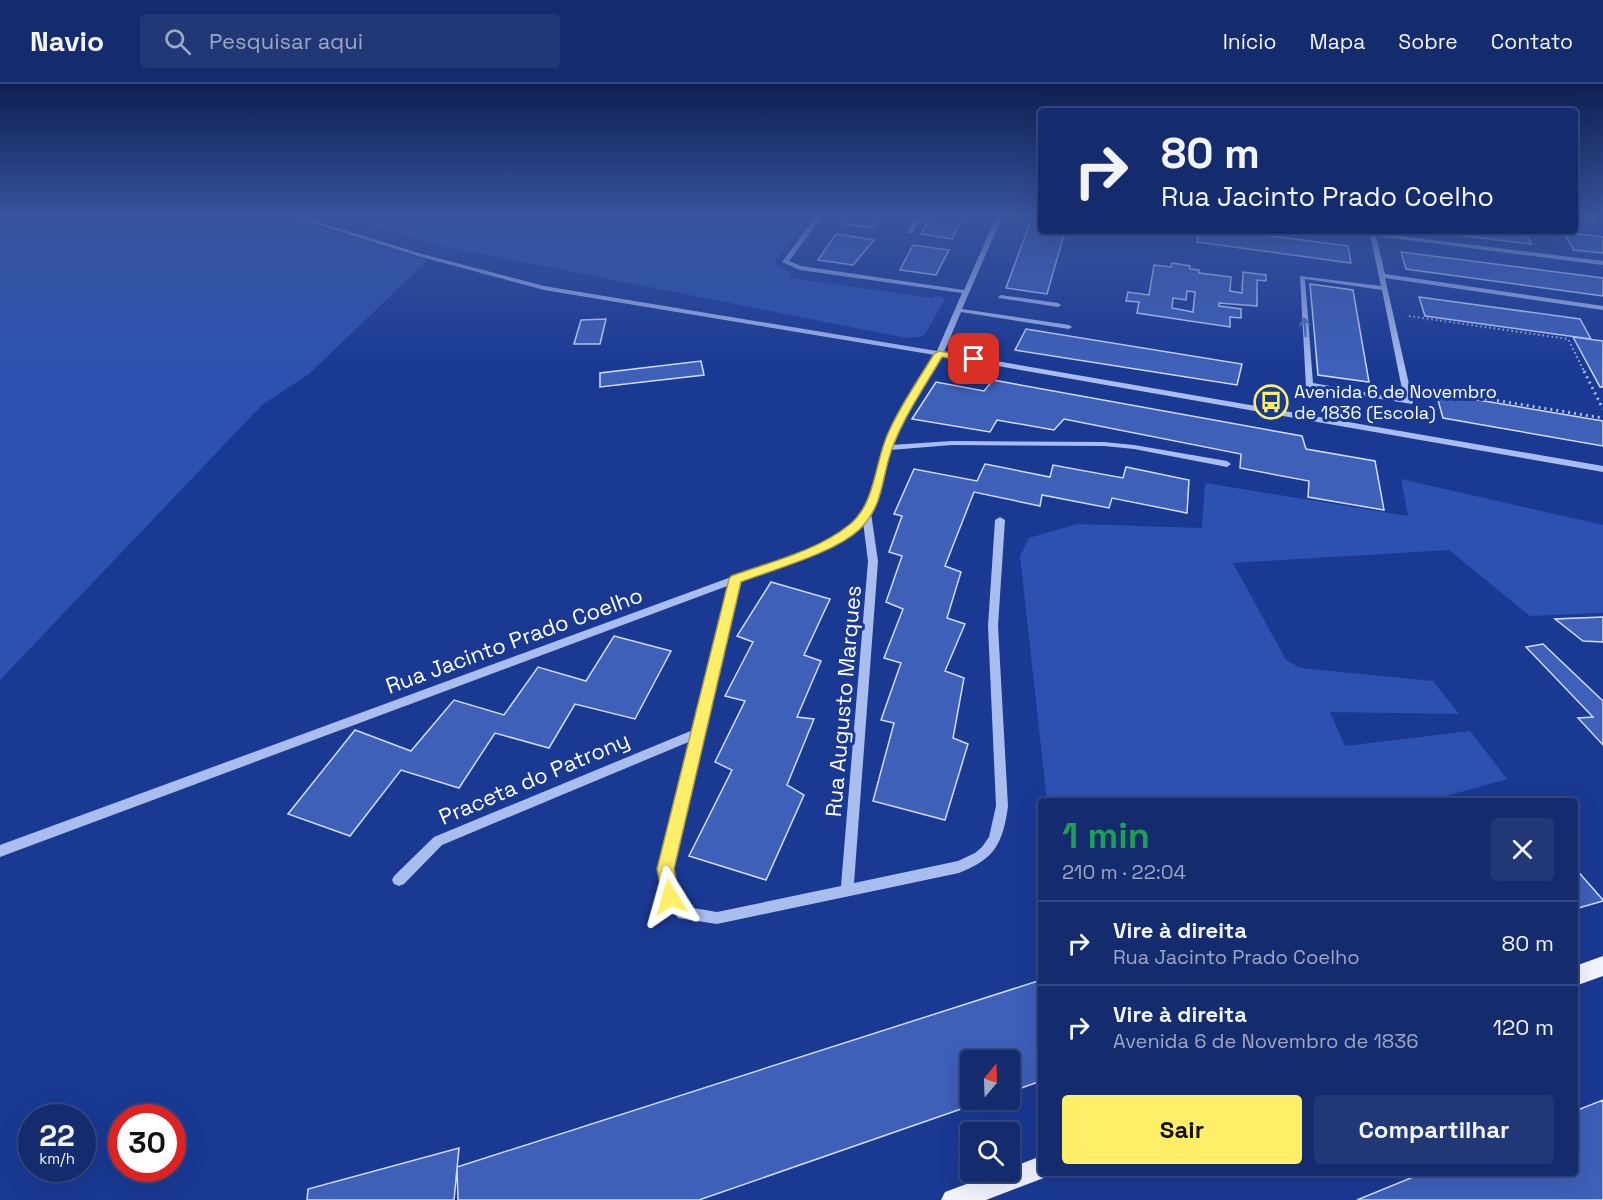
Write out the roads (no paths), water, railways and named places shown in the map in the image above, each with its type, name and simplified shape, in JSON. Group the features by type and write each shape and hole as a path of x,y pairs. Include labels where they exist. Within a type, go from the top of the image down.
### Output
{"main road":[{"path":"1578,975 1603,966"},
{"path":"953,1200 1038,1169"}],"street":[{"path":"465,267 544,288 1603,468"},
{"path":"798,267 966,292"},
{"name":"Rua Jacinto Prado Coelho","path":"0,851 827,545 855,527 874,502 886,448 939,354 977,267"},
{"path":"1381,267 1408,398 1309,385 1302,277 1385,289"},
{"path":"1383,276 1603,308"},
{"path":"1001,297 1058,305"},
{"path":"1033,321 1039,303"},
{"path":"958,310 1069,327"},
{"path":"886,448 952,443 1104,444 1134,447 1227,464"},
{"name":"Rua Augusto Marques","path":"847,891 873,561 867,514"},
{"path":"736,579 665,869 670,897 683,913 717,918 959,867 975,861 990,850 998,833 1002,806 993,626 1000,520"},
{"name":"Praceta do Patrony","path":"399,880 438,842 698,733"}],"place":[{"name":"Avenida 6 de Novembro de 1836 (Escola)","path":"1271,402"}]}
